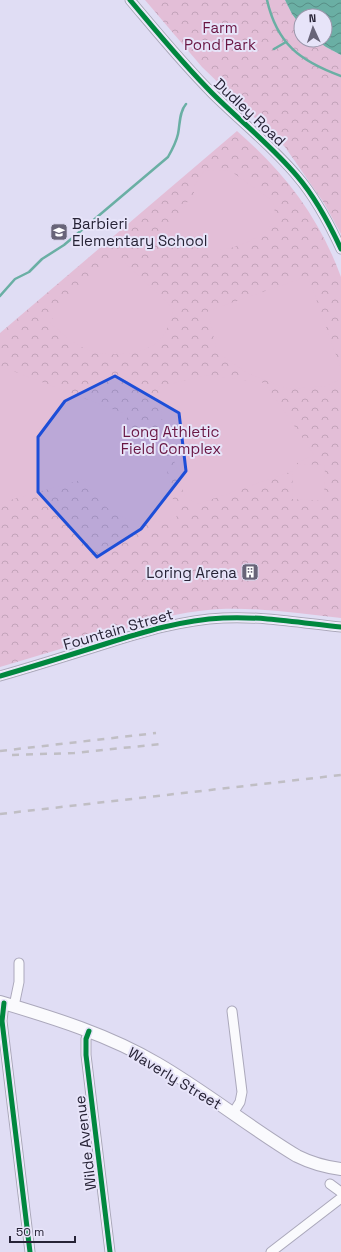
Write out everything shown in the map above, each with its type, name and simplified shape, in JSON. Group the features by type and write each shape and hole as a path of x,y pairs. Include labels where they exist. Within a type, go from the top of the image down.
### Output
{"main road":[{"name":"Waverly Street","path":"6,1004 89,1031 132,1050 201,1091 297,1156 321,1165 341,1169"}],"street":[{"name":"Dudley Road","path":"130,0 198,79 272,149 298,177 319,206 341,249"},
{"name":"Fountain Street","path":"0,676 140,634 193,621 223,618 248,618 341,627"},
{"path":"19,963 19,982 6,1004 2,1021 30,1252"},
{"path":"232,1011 242,1092 240,1102 233,1113"},
{"name":"Wilde Avenue","path":"89,1031 86,1038 86,1055 110,1252"},
{"path":"330,1184 341,1192"},
{"path":"271,1252 341,1198"}],"highlighted area":[{"path":"115,376 179,413 186,471 141,529 97,557 38,492 38,437 65,401"}],"green space":[{"name":"Farm Pond Park","path":"145,0 285,0 293,15 293,48 328,48 341,55 341,234 324,203 285,147 202,67"},
{"name":"Long Athletic Field Complex","path":"237,131 270,163 299,197 322,235 341,277 341,618 252,609 217,609 188,612 156,620 0,667 0,333"},
{"path":"229,170 273,201 276,219 270,227 250,241 223,250 203,250 193,247 175,236 167,227 194,194 194,186 204,171"},
{"path":"108,263 125,263 174,309 165,333 160,340 145,349 125,354 104,354 95,352 76,344 49,322"},
{"path":"308,276 341,369 341,379 326,386 289,389 247,373 217,352 208,311"},
{"path":"0,366 128,415 118,443 151,435 161,442 177,519 146,522 122,517 102,503 84,479 0,503"},
{"path":"207,375 265,383 314,455 295,464 325,465 324,501 292,499 293,471 198,504 185,498 162,419 158,387"}],"water":[{"path":"285,0 341,0 341,55 328,48 333,48 333,8 293,8 293,15"}],"waterway":[{"path":"267,0 271,15 277,28 292,49 314,64 341,76"},
{"path":"274,49 286,42"},
{"path":"0,296 15,279 29,272 42,259 64,245 168,157 176,140 181,115 186,104"}],"railway":[{"path":"0,751 156,733"},
{"path":"12,755 74,753 161,744"},
{"path":"0,814 341,775"}],"cycle path":[{"path":"130,0 201,82 277,154 297,176 322,211 341,249"},
{"path":"0,676 134,635 193,621 223,618 252,618 341,627"},
{"path":"4,1003 2,1021 30,1252"},
{"path":"89,1031 86,1039 86,1055 110,1252"}],"place":[{"name":"Barbieri Elementary School","path":"59,232"},
{"name":"Loring Arena","path":"250,572"}]}
